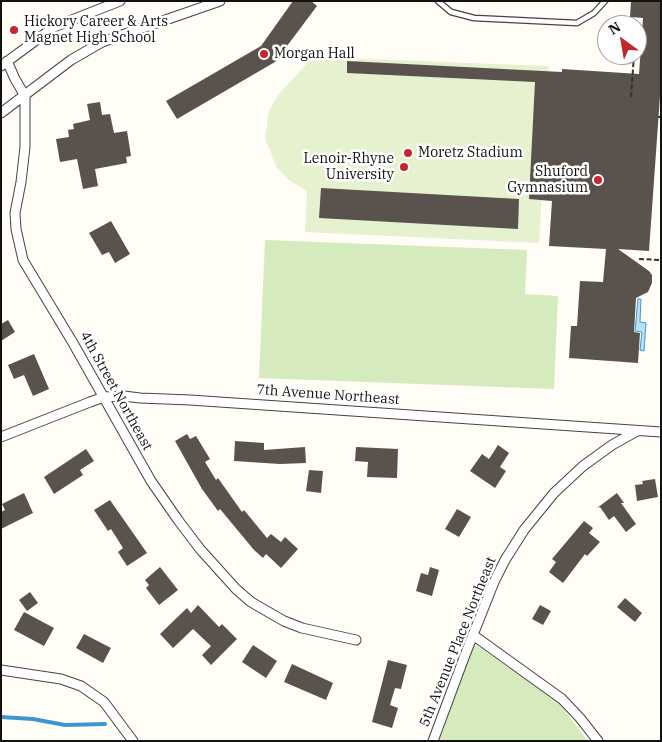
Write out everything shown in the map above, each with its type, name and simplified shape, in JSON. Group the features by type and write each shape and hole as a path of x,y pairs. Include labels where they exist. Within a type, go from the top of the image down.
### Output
{"street":[{"path":"4,64 54,27 120,1"},
{"path":"1,113 71,60 102,42 220,1"},
{"name":"4th Street Northeast","path":"4,64 25,96 25,147 15,213 18,245 23,260 73,343 151,481 200,548 236,589 259,607 284,621 302,628 356,640"},
{"name":"7th Avenue Northeast","path":"1,437 104,398 124,396 540,422 661,432"},
{"name":"5th Avenue Place Northeast","path":"433,741 472,635 494,582 524,530 554,493 583,466 612,445 637,431"},
{"path":"472,635 562,699 598,741"},
{"path":"1,670 61,678 81,686 104,702 133,741"}],"lane":[{"path":"438,1 451,12 474,18 577,23 594,13 605,1"}],"path":[{"path":"631,97 633,65"},
{"path":"639,259 661,260"}],"green space":[{"name":"Moretz Stadium","path":"313,57 549,66 539,243 305,232 307,191 290,181 277,168 265,139 269,110 279,94"},
{"path":"265,240 527,250 525,294 558,296 554,389 259,378"},
{"path":"470,641 558,702 588,741 439,741"}],"water":[{"path":"638,299 641,299 640,322 646,323 644,351 640,350 642,332 635,331"}],"building":[{"name":"Morgan Hall","path":"293,1 311,1 317,6 275,62 177,119 166,101 261,46"},
{"name":"Shuford Gymnasium","path":"631,1 661,1 661,82 649,251 618,249 652,275 652,283 648,292 636,298 634,332 640,333 638,363 569,358 571,326 577,326 580,281 603,282 606,249 549,246 552,201 529,199 535,82 347,73 347,61 562,72 562,69 639,74 640,65 647,65 647,15 630,15"},
{"path":"100,102 102,115 110,114 114,133 127,131 131,156 126,157 127,163 95,169 98,186 83,189 77,159 60,162 56,139 69,137 68,130 74,129 73,124 90,120 87,104"},
{"path":"321,188 519,199 518,229 319,218"},
{"path":"111,221 130,254 115,263 109,252 102,255 89,233"},
{"path":"8,320 15,332 1,341 1,324"},
{"path":"34,354 49,389 33,396 24,375 14,379 8,365"},
{"path":"187,434 190,439 196,436 210,459 205,462 216,480 218,478 242,512 244,510 267,538 271,534 281,542 285,537 298,549 281,568 266,554 263,558 254,550 220,509 218,511 202,489 175,441"},
{"path":"235,441 264,443 264,450 305,447 306,463 280,464 234,461"},
{"path":"498,445 509,453 500,467 506,471 495,488 470,471 482,454 489,459"},
{"path":"356,447 398,449 397,478 367,477 368,462 355,461"},
{"path":"86,449 94,461 80,470 83,475 54,494 44,477"},
{"path":"309,470 323,471 321,493 306,491"},
{"path":"655,479 658,497 637,501 635,485 643,484 642,481"},
{"path":"24,493 33,513 1,529 1,512 5,510 2,504"},
{"path":"617,493 624,503 621,503 636,524 626,532 614,516 609,520 600,507 597,508"},
{"path":"110,500 147,553 127,566 118,552 123,548 111,529 108,531 94,510"},
{"path":"457,509 471,517 459,537 445,529"},
{"path":"584,521 593,528 589,533 600,542 587,556 585,554 563,583 549,572 556,562 552,559"},
{"path":"160,567 178,590 159,605 146,588 149,585 145,580"},
{"path":"430,567 439,570 432,596 416,591 421,573 428,575"},
{"path":"30,592 38,603 27,611 19,600"},
{"path":"625,598 642,613 635,622 617,607"},
{"path":"198,605 219,627 222,624 237,639 211,665 202,655 211,646 193,629 173,648 160,634 187,608 191,613"},
{"path":"540,605 551,611 543,625 532,619"},
{"path":"24,612 54,628 44,646 14,630"},
{"path":"84,634 111,648 103,663 76,648"},
{"path":"253,645 277,661 266,678 242,662"},
{"path":"388,660 407,665 401,689 395,688 390,705 398,708 392,728 372,722"},
{"path":"292,664 333,683 326,700 284,682"}],"waterway":[{"path":"1,717 33,719 65,725 105,724"}],"place":[{"name":"Hickory Career & Arts Magnet High School","path":"14,30"},
{"name":"Morgan Hall","path":"264,54"},
{"name":"Moretz Stadium","path":"408,153"},
{"name":"Lenoir-Rhyne University","path":"404,167"},
{"name":"Shuford Gymnasium","path":"598,180"}]}
